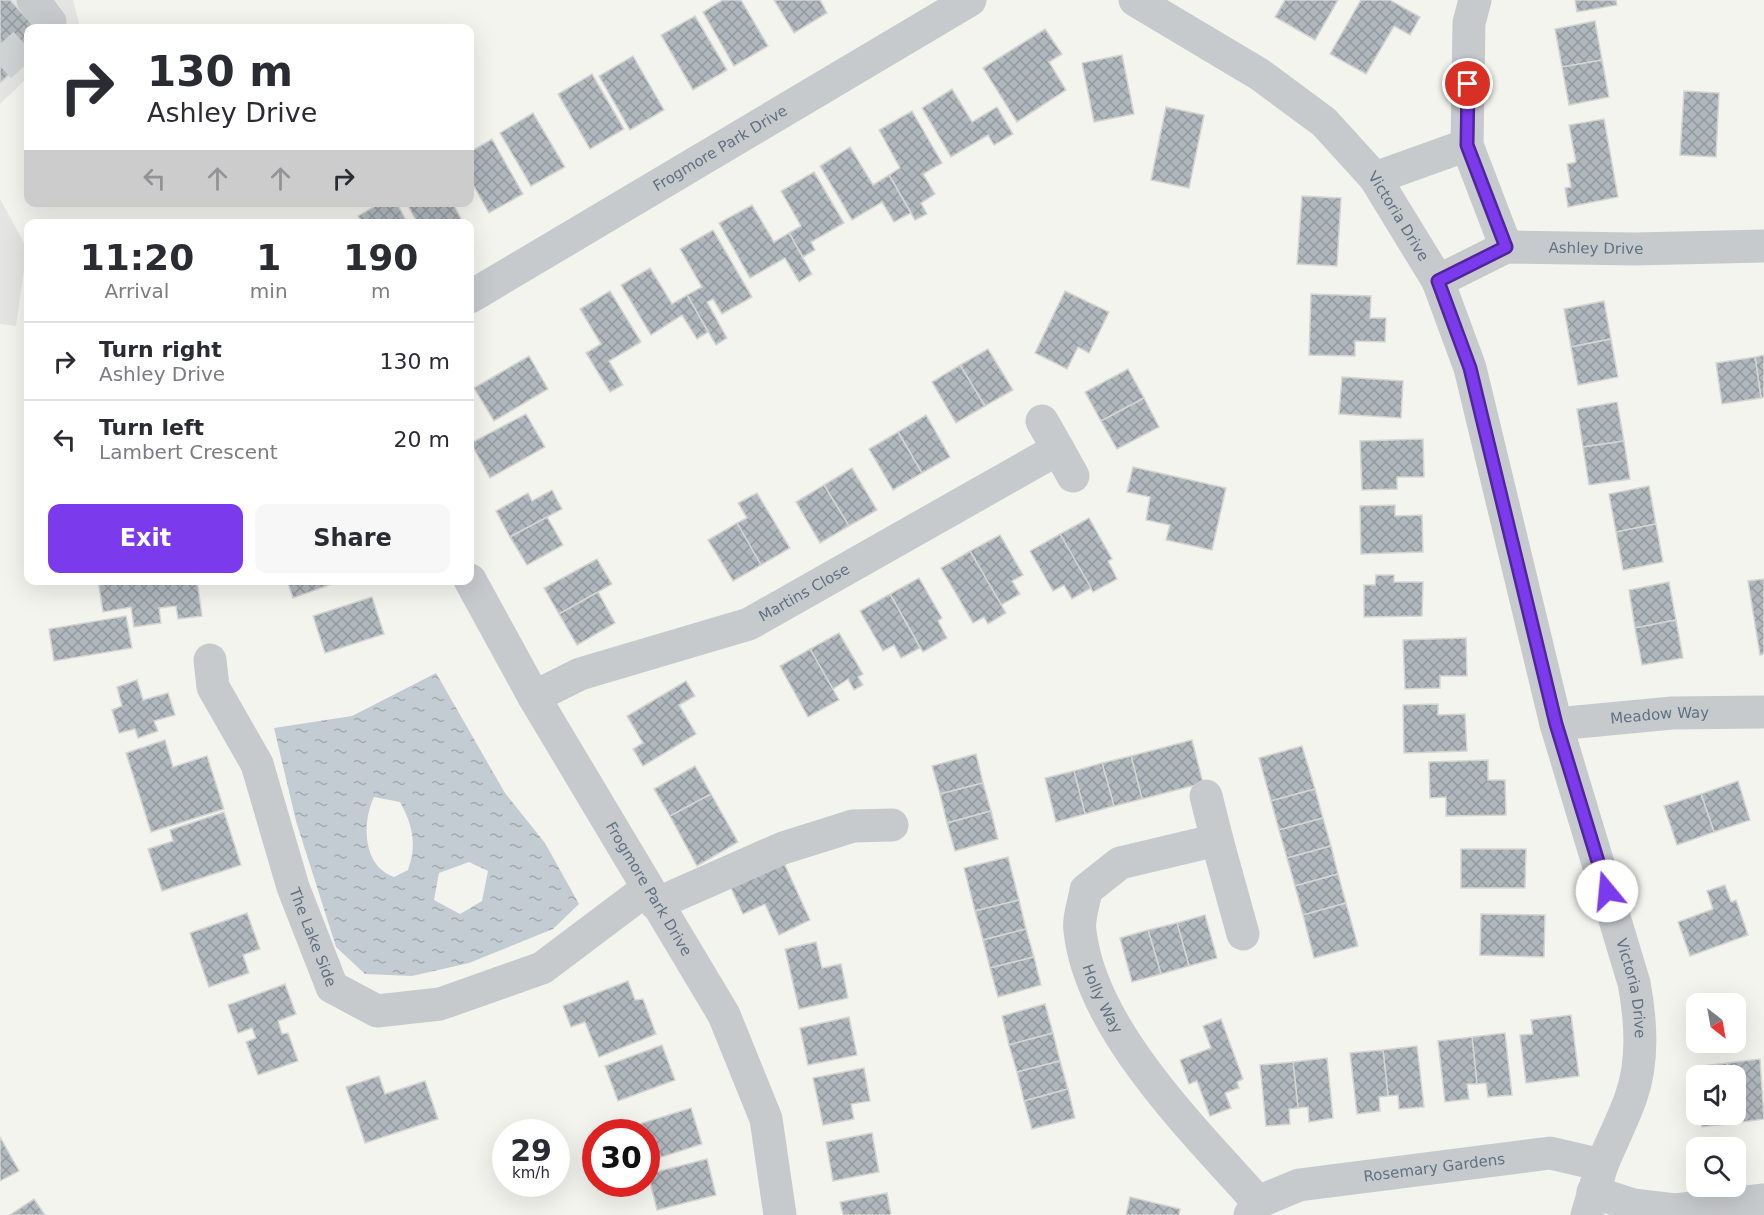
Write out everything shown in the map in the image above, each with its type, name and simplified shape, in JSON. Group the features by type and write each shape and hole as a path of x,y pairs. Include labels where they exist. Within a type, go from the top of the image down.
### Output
{"street":[{"name":"Frogmore Park Drive","path":"474,295 970,0"},
{"name":"Victoria Drive","path":"1135,0 1259,75 1324,122 1375,178 1438,281 1470,368 1556,724 1631,973 1640,1013 1638,1069 1632,1097 1594,1191"},
{"path":"1475,0 1469,23 1467,145 1506,247"},
{"path":"1375,178 1467,145"},
{"name":"Ashley Drive","path":"1438,281 1506,247 1635,249 1764,246"},
{"name":"Martins Close","path":"534,697 580,674 749,624 1065,462 1042,421"},
{"name":"Frogmore Park Drive","path":"473,585 534,697 724,1015 766,1119 780,1215"},
{"name":"The Lake Side","path":"210,660 213,687 257,764 293,887 332,987 377,1011 440,1004 542,968 652,896 783,848 853,826 892,825"},
{"name":"Meadow Way","path":"1556,724 1672,713 1764,712"},
{"path":"1206,796 1243,934"},
{"name":"Holly Way","path":"1217,840 1120,863 1086,890 1079,929 1093,984 1121,1036 1254,1208"},
{"name":"Rosemary Gardens","path":"1254,1208 1299,1185 1550,1153 1594,1191 1633,1205 1675,1210 1764,1200"}],"shaded area":[{"path":"0,0 73,0 79,24 24,24 24,81 0,104"},
{"path":"0,199 24,243 24,269 16,326 0,324"}],"water":[{"path":"436,673 505,793 545,843 579,904 553,929 469,963 412,976 365,974 336,947 296,821 274,728 352,716","holes":["374,797 400,802 411,827 413,843 408,870 394,877 383,871 370,853 367,830 370,807","469,862 488,871 482,901 460,914 434,900 439,873"]}],"building":[{"path":"0,0 10,0 32,24 24,24 24,61 0,83"},
{"path":"723,0 741,0 768,46 734,66 703,12"},
{"path":"774,0 820,0 827,13 794,33"},
{"path":"1285,0 1338,0 1315,40 1275,17"},
{"path":"1361,0 1390,0 1420,17 1410,35 1394,26 1366,74 1330,54"},
{"path":"1575,0 1616,0 1617,5 1577,12"},
{"path":"695,16 727,70 693,90 661,35"},
{"path":"1595,21 1602,60 1562,67 1555,29"},
{"path":"1045,29 1062,54 1049,62 1066,90 1017,122 983,68"},
{"path":"1122,55 1134,114 1094,122 1082,63"},
{"path":"633,56 664,110 630,130 599,76"},
{"path":"1602,60 1609,97 1569,105 1562,67"},
{"path":"592,74 624,129 590,149 558,94"},
{"path":"952,89 972,122 997,107 1013,134 994,145 988,135 951,157 922,108"},
{"path":"1684,91 1719,93 1716,157 1680,155"},
{"path":"1166,107 1204,115 1189,188 1151,180"},
{"path":"912,111 942,163 923,174 935,194 921,203 927,214 915,220 889,175 900,168 879,130"},
{"path":"533,113 565,167 531,186 500,133"},
{"path":"1604,119 1618,197 1568,207 1565,188 1571,187 1567,164 1576,162 1569,125"},
{"path":"492,139 523,194 489,213 474,186 474,150"},
{"path":"850,147 873,185 889,175 911,213 894,222 882,202 852,220 820,166"},
{"path":"814,172 844,223 811,242 815,250 803,257 789,233 801,226 781,191"},
{"path":"1302,196 1341,198 1337,266 1297,264"},
{"path":"752,205 774,242 789,233 812,274 799,282 785,258 750,278 719,223"},
{"path":"373,207 399,207 405,219 360,219 358,216"},
{"path":"409,207 455,207 461,219 415,219"},
{"path":"713,230 752,297 722,314 713,299 707,302 727,338 716,345 687,295 702,287 680,249"},
{"path":"650,268 672,304 687,295 708,332 697,339 682,315 651,335 621,285"},
{"path":"610,291 641,342 609,361 623,385 610,392 586,353 601,344 580,309"},
{"path":"1065,291 1109,312 1089,353 1078,347 1067,369 1035,353"},
{"path":"1311,294 1371,296 1370,318 1386,318 1385,342 1355,341 1355,356 1309,355"},
{"path":"1604,301 1611,339 1571,347 1564,309"},
{"path":"1611,339 1618,377 1578,385 1571,347"},
{"path":"988,349 1013,390 985,406 960,365"},
{"path":"1764,355 1764,397 1761,398 1755,357"},
{"path":"529,356 548,389 494,421 474,388"},
{"path":"1755,357 1761,398 1722,404 1716,363"},
{"path":"960,365 985,406 956,423 932,382"},
{"path":"1128,369 1144,398 1101,421 1085,392"},
{"path":"1342,377 1403,381 1401,418 1339,414"},
{"path":"1144,398 1159,427 1117,449 1101,421"},
{"path":"1617,402 1624,441 1583,447 1577,409"},
{"path":"526,414 545,447 490,478 474,449 474,441"},
{"path":"926,415 950,457 922,473 898,432"},
{"path":"898,432 922,473 893,490 869,449"},
{"path":"1423,439 1424,477 1397,477 1397,489 1362,490 1360,441"},
{"path":"1624,441 1630,479 1589,485 1583,447"},
{"path":"1133,467 1226,488 1212,550 1166,540 1170,525 1146,520 1150,497 1127,492"},
{"path":"852,468 877,510 849,526 824,485"},
{"path":"824,485 849,526 820,543 796,502"},
{"path":"1649,486 1656,524 1616,532 1609,494"},
{"path":"552,490 562,509 510,537 496,511 528,493 532,501"},
{"path":"757,493 790,548 761,565 737,523 747,518 738,503"},
{"path":"1395,505 1395,516 1422,515 1423,552 1361,554 1360,506"},
{"path":"547,517 563,545 527,565 510,537"},
{"path":"1089,518 1112,559 1108,561 1117,579 1093,592 1060,534"},
{"path":"737,523 761,565 733,581 708,540"},
{"path":"1656,524 1663,562 1623,570 1616,532"},
{"path":"1060,534 1091,588 1072,599 1064,585 1053,591 1030,551"},
{"path":"1000,535 1023,575 1012,581 1020,594 1001,605 970,551"},
{"path":"970,551 1006,613 988,624 984,617 973,623 941,568"},
{"path":"597,559 612,584 559,614 544,588"},
{"path":"1376,575 1394,575 1394,582 1423,582 1422,616 1364,617 1364,585 1375,585"},
{"path":"919,578 942,618 938,621 947,638 923,652 890,594"},
{"path":"1764,579 1764,654 1760,655 1748,581"},
{"path":"1669,582 1676,620 1635,628 1629,590"},
{"path":"99,585 198,585 202,616 178,619 176,606 159,608 161,623 134,627 131,607 103,612"},
{"path":"289,585 329,585 293,598"},
{"path":"598,592 615,623 577,645 559,614"},
{"path":"890,594 920,648 901,658 894,645 883,651 860,611"},
{"path":"372,597 384,634 325,653 313,616"},
{"path":"126,616 132,648 54,661 49,629"},
{"path":"1676,620 1683,658 1642,665 1635,628"},
{"path":"839,633 863,674 858,677 863,685 854,690 848,679 833,689 810,649"},
{"path":"1466,638 1467,676 1440,676 1440,688 1405,689 1403,640"},
{"path":"810,649 839,700 808,717 780,666"},
{"path":"137,680 143,700 168,693 175,715 154,721 158,731 138,738 135,729 119,733 112,710 122,706 117,687"},
{"path":"686,681 695,696 679,705 696,734 643,766 633,749 643,743 627,716"},
{"path":"1438,704 1438,715 1465,714 1467,751 1404,753 1403,705"},
{"path":"165,740 173,767 207,756 224,809 151,832 126,753"},
{"path":"1192,740 1203,783 1142,799 1131,756"},
{"path":"1302,746 1315,789 1271,801 1259,758"},
{"path":"976,754 983,783 940,794 932,766"},
{"path":"1131,756 1142,799 1114,806 1102,763"},
{"path":"1488,760 1488,780 1505,780 1506,815 1446,816 1446,797 1430,798 1429,762"},
{"path":"1102,763 1114,806 1085,814 1074,771"},
{"path":"695,766 711,794 670,816 654,789"},
{"path":"1074,771 1085,814 1056,822 1045,778"},
{"path":"1738,781 1750,820 1714,832 1701,794"},
{"path":"983,783 991,811 947,823 940,794"},
{"path":"1315,789 1323,818 1279,830 1271,801"},
{"path":"711,794 738,842 697,866 670,816"},
{"path":"1701,794 1714,832 1677,845 1664,806"},
{"path":"991,811 998,839 955,851 947,823"},
{"path":"224,812 241,865 162,891 148,849 173,841 170,830"},
{"path":"1323,818 1331,846 1287,858 1279,830"},
{"path":"1331,846 1338,874 1295,886 1287,858"},
{"path":"1461,849 1526,849 1525,888 1461,888"},
{"path":"1008,857 1019,900 975,911 964,868"},
{"path":"784,863 810,920 779,935 765,904 743,914 731,888"},
{"path":"1338,874 1346,903 1303,915 1295,886"},
{"path":"1725,885 1731,902 1736,900 1748,935 1690,956 1678,922 1713,909 1707,891"},
{"path":"1019,900 1026,929 983,940 975,911"},
{"path":"1346,903 1358,946 1314,958 1303,915"},
{"path":"247,913 260,949 243,955 249,973 209,987 190,933"},
{"path":"1481,914 1545,915 1544,957 1480,955"},
{"path":"1205,915 1217,958 1189,966 1177,923"},
{"path":"1177,923 1189,966 1161,974 1148,930"},
{"path":"1026,929 1034,957 990,968 983,940"},
{"path":"1148,930 1161,974 1132,982 1120,938"},
{"path":"816,942 822,968 841,964 848,998 799,1009 785,949"},
{"path":"1034,957 1041,985 998,997 990,968"},
{"path":"628,981 635,1000 643,999 656,1034 599,1057 585,1022 571,1027 563,1006"},
{"path":"285,984 296,1014 278,1021 282,1034 288,1033 298,1061 258,1075 246,1042 256,1038 252,1028 238,1033 228,1005"},
{"path":"1045,1004 1053,1033 1009,1045 1002,1016"},
{"path":"1571,1015 1579,1076 1526,1083 1520,1035 1533,1034 1531,1020"},
{"path":"849,1017 857,1055 808,1065 800,1028"},
{"path":"1221,1019 1243,1079 1237,1082 1239,1088 1225,1093 1231,1108 1210,1116 1197,1081 1189,1084 1180,1060 1211,1048 1203,1026"},
{"path":"1053,1033 1060,1061 1017,1072 1009,1045"},
{"path":"1505,1033 1512,1095 1488,1097 1486,1083 1477,1084 1472,1037"},
{"path":"1472,1037 1477,1084 1467,1084 1469,1099 1445,1102 1438,1041"},
{"path":"662,1045 675,1080 618,1101 605,1066"},
{"path":"1417,1046 1424,1107 1399,1109 1398,1095 1388,1096 1383,1050"},
{"path":"1383,1050 1388,1096 1379,1097 1380,1111 1357,1114 1350,1053"},
{"path":"1327,1058 1333,1118 1309,1122 1308,1107 1298,1108 1293,1062"},
{"path":"1760,1059 1764,1119 1746,1122 1746,1065 1727,1065 1727,1063"},
{"path":"1060,1061 1068,1089 1024,1101 1017,1072"},
{"path":"1293,1062 1298,1108 1289,1109 1290,1124 1266,1126 1260,1065"},
{"path":"864,1068 870,1101 851,1104 854,1119 823,1125 813,1078"},
{"path":"379,1076 385,1094 425,1081 438,1119 365,1143 346,1087"},
{"path":"1068,1089 1075,1118 1032,1129 1024,1101"},
{"path":"691,1108 702,1144 660,1158 660,1119 656,1119"},
{"path":"872,1133 879,1172 833,1181 826,1142"},
{"path":"0,1137 19,1171 0,1181"},
{"path":"707,1159 716,1195 657,1210 654,1197 660,1197 660,1171"},
{"path":"887,1193 891,1215 843,1215 840,1202"},
{"path":"1130,1197 1180,1209 1179,1215 1126,1215"},
{"path":"34,1199 45,1215 10,1215"}],"tunnel":[{"path":"0,66 24,45"}],"route":[{"path":"1468,84 1467,145 1506,247 1438,281 1470,368 1556,724 1607,891"}]}
